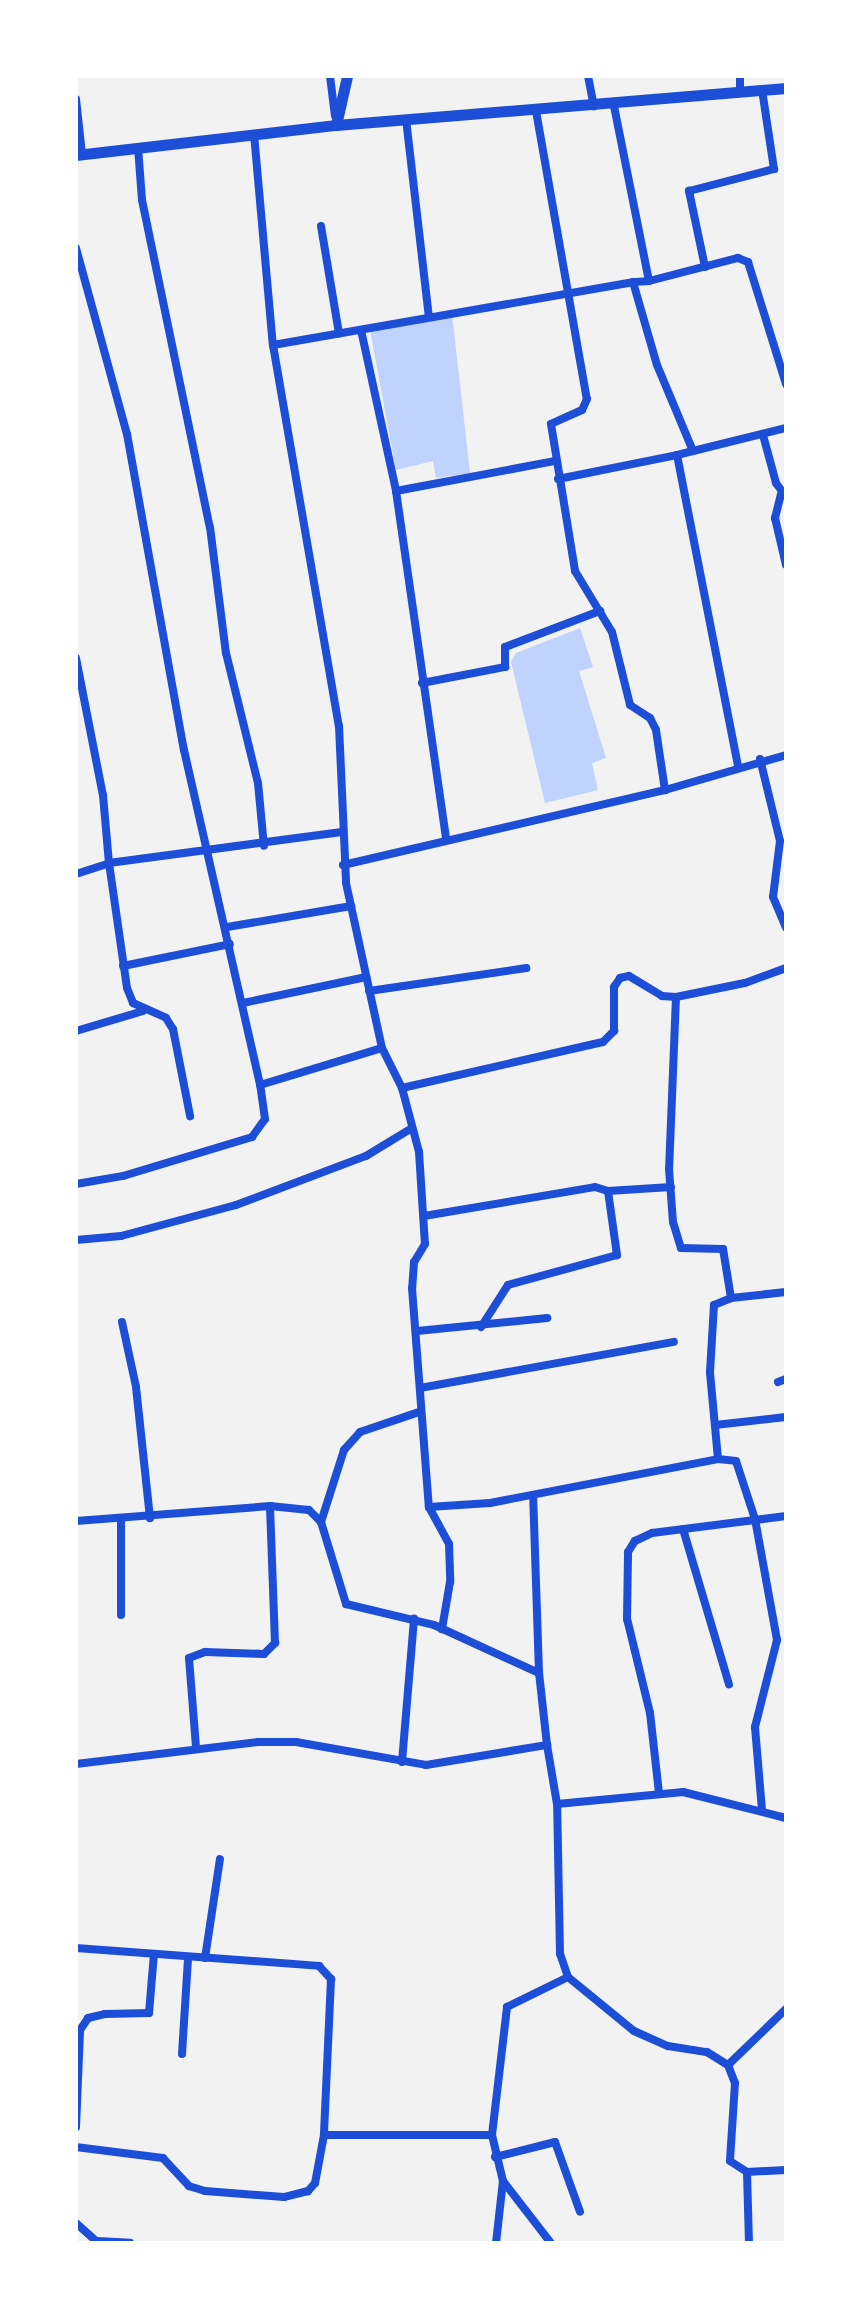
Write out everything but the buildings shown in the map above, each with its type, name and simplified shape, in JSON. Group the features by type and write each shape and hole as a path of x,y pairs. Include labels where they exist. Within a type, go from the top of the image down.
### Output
{"street":[{"path":"330,76 336,125"},
{"path":"336,125 347,76"},
{"path":"588,76 595,107"},
{"path":"740,76 740,91"},
{"path":"76,99 79,154 336,125 614,106 786,88"},
{"path":"705,267 689,191 774,169 762,90"},
{"path":"614,106 649,281"},
{"path":"536,111 587,399 582,410 551,424 575,571 612,632 630,705 650,718 656,730 665,790"},
{"path":"406,119 429,317"},
{"path":"254,134 273,345 337,711 343,865 382,1048 402,1088 412,1128 424,1216 425,1244 414,1262 412,1288 417,1331 419,1412 429,1507 449,1544 450,1582 442,1629"},
{"path":"138,147 142,200 210,527 226,653 258,783 264,846"},
{"path":"321,226 339,334"},
{"path":"76,248 78,265 87,285 127,434 184,750 227,927 265,1119 252,1137 137,1172 76,1184"},
{"path":"273,345 567,290 649,281 738,258 748,262 786,384"},
{"path":"633,282 657,365 693,451"},
{"path":"76,288 87,285"},
{"path":"361,330 396,491 446,840"},
{"path":"558,479 677,455 786,428"},
{"path":"763,435 783,496 775,518 786,565"},
{"path":"677,455 738,765"},
{"path":"396,491 555,461"},
{"path":"422,683 505,667 505,647 600,611"},
{"path":"76,658 123,966 133,1003 143,1011 166,1018 173,1029 190,1116"},
{"path":"76,711 86,710"},
{"path":"343,865 665,790 738,765 786,755"},
{"path":"760,759 780,841 773,897 786,927"},
{"path":"76,874 109,863 264,846 342,832"},
{"path":"227,927 351,906"},
{"path":"123,966 230,944"},
{"path":"369,991 526,968"},
{"path":"402,1088 603,1042 614,1031 614,987 620,978 629,976 662,996 676,997 745,983 786,968"},
{"path":"243,1003 366,977"},
{"path":"676,997 671,1187 681,1248 723,1249 731,1298"},
{"path":"76,1031 143,1011"},
{"path":"260,1085 382,1048"},
{"path":"76,1240 121,1236 236,1205 366,1156 412,1128"},
{"path":"424,1216 595,1187 608,1191 671,1187"},
{"path":"481,1327 508,1285 617,1255 608,1191"},
{"path":"718,1459 714,1305 731,1298 786,1292"},
{"path":"417,1331 547,1318"},
{"path":"122,1322 150,1483 150,1518"},
{"path":"420,1388 674,1342"},
{"path":"321,1522 344,1450 360,1432 419,1412"},
{"path":"715,1425 786,1417"},
{"path":"429,1507 533,1495 718,1459 736,1461 755,1519 777,1640 755,1727 762,1811"},
{"path":"533,1495 539,1673 557,1804 560,1954 568,1977 634,2031 668,2046 707,2052 728,2065 735,2083 730,2161 747,2172 786,2170"},
{"path":"196,1747 189,1658 205,1652 264,1654 275,1643 270,1506"},
{"path":"76,1521 150,1518 270,1506 309,1510 321,1522 346,1604 414,1619 442,1629 539,1673"},
{"path":"659,1793 650,1713 627,1619 628,1552 635,1541 652,1533 786,1516"},
{"path":"121,1520 121,1615"},
{"path":"683,1529 729,1684"},
{"path":"402,1762 414,1619"},
{"path":"76,1764 196,1747 296,1742 402,1762 462,1762 547,1745"},
{"path":"557,1804 683,1792 786,1818"},
{"path":"205,1958 220,1859"},
{"path":"76,1948 328,1970 324,2135 315,2183 300,2196 205,2191 189,2186 163,2158 76,2147"},
{"path":"76,2127 80,2030 88,2018 149,2013 154,1954"},
{"path":"182,2054 188,1959"},
{"path":"551,2243 503,2181 492,2135 507,2007 568,1977"},
{"path":"728,2065 786,2009"},
{"path":"324,2135 492,2135"},
{"path":"495,2157 555,2142 580,2212"},
{"path":"747,2172 749,2243"},
{"path":"496,2243 503,2181"},
{"path":"76,2223 97,2242 130,2243"}],"water":[{"path":"452,314 470,473 436,478 433,461 396,470 370,330"},
{"path":"580,628 593,667 579,671 606,758 592,763 598,790 545,803 511,662 516,653"}]}
